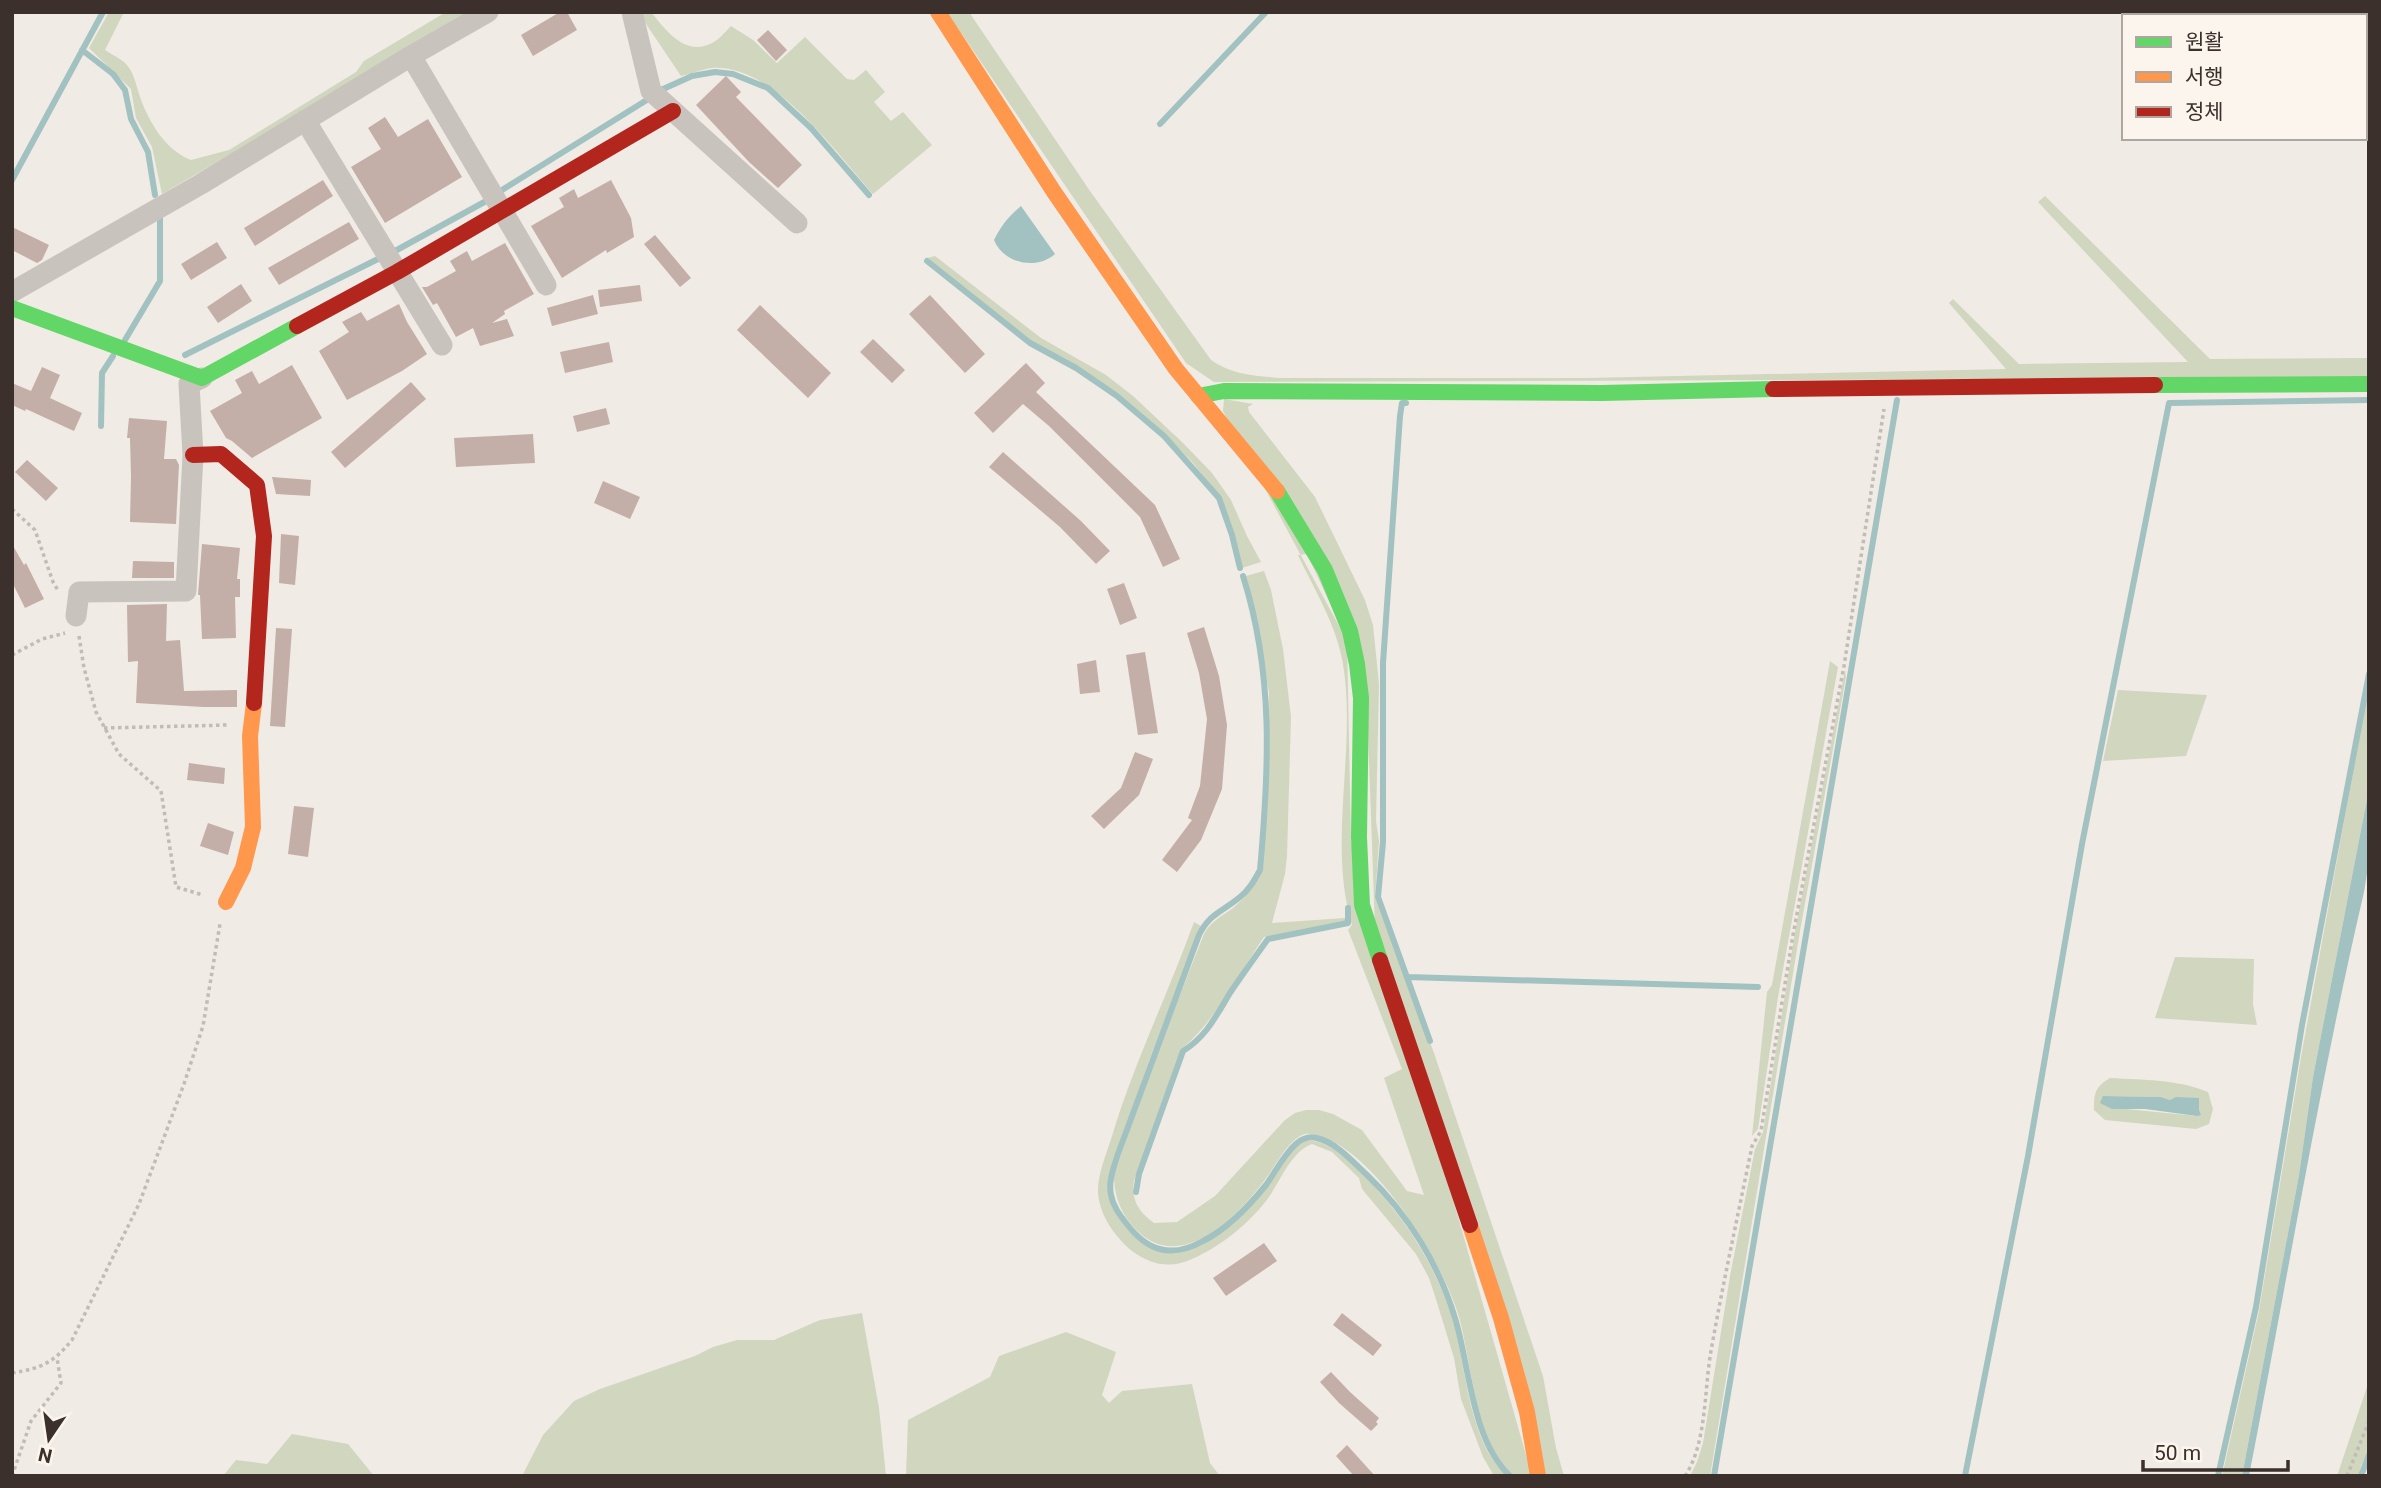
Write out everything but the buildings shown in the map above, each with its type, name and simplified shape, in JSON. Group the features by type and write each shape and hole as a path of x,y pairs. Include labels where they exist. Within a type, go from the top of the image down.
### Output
{"street":[{"path":"12,292 201,184 488,12"},
{"path":"632,12 651,91 797,223"},
{"path":"938,12 1011,128 1176,370 1263,474 1287,507 1312,547 1340,603 1350,629 1359,669 1360,769 1357,848 1362,905 1501,1318 1527,1412 1538,1476"},
{"path":"411,56 546,285"},
{"path":"77,622 79,592 186,591 193,455 189,384 397,271 673,111"},
{"path":"305,120 442,345"},
{"path":"12,308 202,378"},
{"path":"1198,396 1224,391 1602,393 1883,386 2369,384"},
{"path":"193,455 221,454 257,485 264,536 254,725 250,736 253,827 243,868 226,902"}],"path":[{"path":"1685,1476 1698,1445 1713,1340 1752,1146 1761,1131 1793,935 1844,666 1885,405 1883,386"},
{"path":"12,509 35,530 53,582 77,622 84,668 96,712 104,728 119,754 161,791 176,887 226,902 217,936 203,1026 139,1204 72,1340 57,1358 30,1370 12,1373"},
{"path":"12,655 77,622"},
{"path":"104,728 254,725"},
{"path":"12,1476 31,1421 61,1383 57,1358"},
{"path":"2347,1476 2369,1422"}],"green space":[{"path":"109,12 124,12 105,50 124,62 130,70 144,106 159,134 173,149 191,160 229,150 356,72 364,61 446,12 474,12 162,194 152,147 136,118 131,89 89,48"},
{"path":"638,12 651,12 676,39 692,46 701,47 713,43 731,26 753,40 777,63 805,37 847,79 854,80 866,70 885,92 874,102 891,121 903,112 932,145 873,194 802,114 758,80 735,71 712,68 681,76"},
{"path":"947,12 969,12 1090,191 1211,360 1236,372 1281,378 1586,378 2006,369 1949,303 1953,299 2019,364 2188,362 2038,202 2045,196 2210,359 2369,358 2369,378 1214,382 1186,363"},
{"path":"935,256 1041,338 1106,375 1133,396 1212,473 1231,500 1261,562 1242,568 1222,500 1193,463 1165,434 1118,393 1031,342 927,258"},
{"path":"1224,399 1253,404 1248,407 1249,412 1315,497 1365,600 1373,625 1379,684 1376,821 1379,841 1375,898 1434,1053 1543,1376 1564,1476 1546,1476 1375,928 1366,676 1223,411"},
{"path":"1307,554 1347,640 1351,842 1532,1476 1514,1476 1500,1463 1491,1447 1479,1412 1459,1317 1439,1268 1423,1240 1385,1187 1364,1164 1342,1147 1320,1136 1300,1136 1289,1145 1264,1181 1236,1213 1220,1227 1184,1245 1166,1246 1148,1239 1131,1224 1120,1207 1116,1194 1114,1175 1153,1063 1204,934 1213,922 1247,894 1263,867 1269,693 1246,576 1264,571 1271,590 1283,649 1291,717 1287,856 1272,923 1345,918 1345,921 1264,937 1215,1012 1181,1049 1134,1181 1135,1199 1140,1210 1154,1223 1177,1222 1215,1196 1285,1120 1306,1110 1333,1114 1362,1130 1407,1191 1424,1195 1384,1078 1402,1069 1348,930 1352,925 1342,861 1347,729 1343,664 1330,622 1298,555"},
{"path":"1830,661 1838,667 1778,997 1758,1129 1752,1136 1767,992 1772,985"},
{"path":"1845,670 1846,677 1800,931 1710,1476 1690,1476 1703,1443 1730,1276 1755,1149 1763,1132 1795,932"},
{"path":"2369,685 2369,789 2313,1077 2299,1175 2242,1476 2222,1476 2259,1311 2301,1057"},
{"path":"2118,690 2207,695 2186,756 2103,761"},
{"path":"1194,922 1201,926 1149,1061 1109,1176 1108,1189 1114,1211 1139,1240 1157,1250 1177,1252 1196,1247 1215,1237 1250,1207 1292,1151 1304,1140 1331,1147 1353,1164 1380,1193 1406,1225 1427,1260 1452,1317 1476,1423 1494,1461 1507,1476 1494,1476 1483,1457 1461,1399 1454,1358 1429,1278 1416,1254 1362,1189 1359,1178 1332,1152 1312,1144 1304,1148 1291,1161 1266,1201 1250,1218 1223,1242 1184,1262 1168,1265 1146,1260 1125,1245 1108,1223 1098,1197 1102,1168 1130,1082"},
{"path":"2175,957 2254,959 2253,1004 2257,1025 2155,1018"},
{"path":"2110,1078 2160,1081 2208,1092 2213,1109 2209,1124 2196,1129 2105,1120 2094,1110 2094,1099 2101,1084","holes":["2103,1096 2161,1097 2197,1116 2116,1108"]},
{"path":"862,1313 879,1408 886,1476 522,1476 543,1435 574,1401 713,1347 737,1340 774,1340 820,1320"},
{"path":"1066,1332 1116,1352 1102,1395 1109,1403 1122,1391 1192,1384 1210,1463 1220,1476 906,1476 908,1420 990,1377 999,1356"},
{"path":"2369,1381 2369,1451 2359,1476 2337,1476"},
{"path":"292,1434 348,1444 374,1476 223,1476 236,1460 267,1464"}],"water":[{"path":"1021,206 1055,254 1047,259 1030,263 1012,259 998,248 994,240 999,230"},
{"path":"2369,789 2369,861 2364,892 2318,1110 2249,1476 2242,1476 2299,1175 2313,1077"},
{"path":"2103,1096 2161,1097 2170,1100 2176,1097 2199,1098 2201,1115 2145,1109 2112,1109 2100,1103"}],"waterway":[{"path":"12,180 103,12"},
{"path":"1160,124 1266,12"},
{"path":"82,50 113,74 125,90 131,119 148,152 155,195"},
{"path":"661,90 692,76 715,72 733,74 768,88 811,128 869,195"},
{"path":"502,190 650,98"},
{"path":"395,251 488,200"},
{"path":"125,340 160,281 160,214"},
{"path":"185,355 382,257"},
{"path":"927,261 1030,343 1076,368 1117,396 1164,436 1219,498 1240,568"},
{"path":"101,426 102,373 113,356"},
{"path":"1714,1476 1897,400"},
{"path":"1965,1476 2028,1156 2082,844 2169,403 2369,400"},
{"path":"1406,403 1402,403 1400,416 1383,663 1383,842 1378,897 1430,1041"},
{"path":"1243,576 1260,649 1264,685 1267,758 1260,870 1246,891 1212,917 1199,935 1118,1154 1111,1179 1112,1199 1121,1216 1142,1240 1160,1249 1180,1250 1212,1236 1237,1216 1266,1185 1284,1157 1299,1141 1314,1137 1338,1148 1396,1206 1431,1260 1455,1318 1479,1423 1497,1461 1510,1476"},
{"path":"2218,1476 2256,1307 2302,1025 2369,674"},
{"path":"1136,1192 1139,1174 1183,1051 1210,1025 1268,939 1348,923 1348,908"},
{"path":"1407,977 1758,987"},
{"path":"2361,1476 2369,1455"}],"traffic: fast":[{"path":"12,308 202,378 297,326"},
{"path":"2155,385 2369,384"},
{"path":"1198,396 1224,391 1602,393 1773,389"},
{"path":"1277,491 1325,570 1350,631 1361,698 1359,837 1362,905 1380,960"}],"traffic: slow":[{"path":"938,12 1054,192 1176,369 1277,491"},
{"path":"226,902 243,868 253,827 250,736 254,703"},
{"path":"1470,1225 1501,1318 1527,1412 1538,1476"}],"traffic: jam":[{"path":"297,326 397,272 673,111"},
{"path":"1773,389 2155,385"},
{"path":"193,455 221,454 257,485 264,536 254,703"},
{"path":"1380,960 1470,1225"}]}
